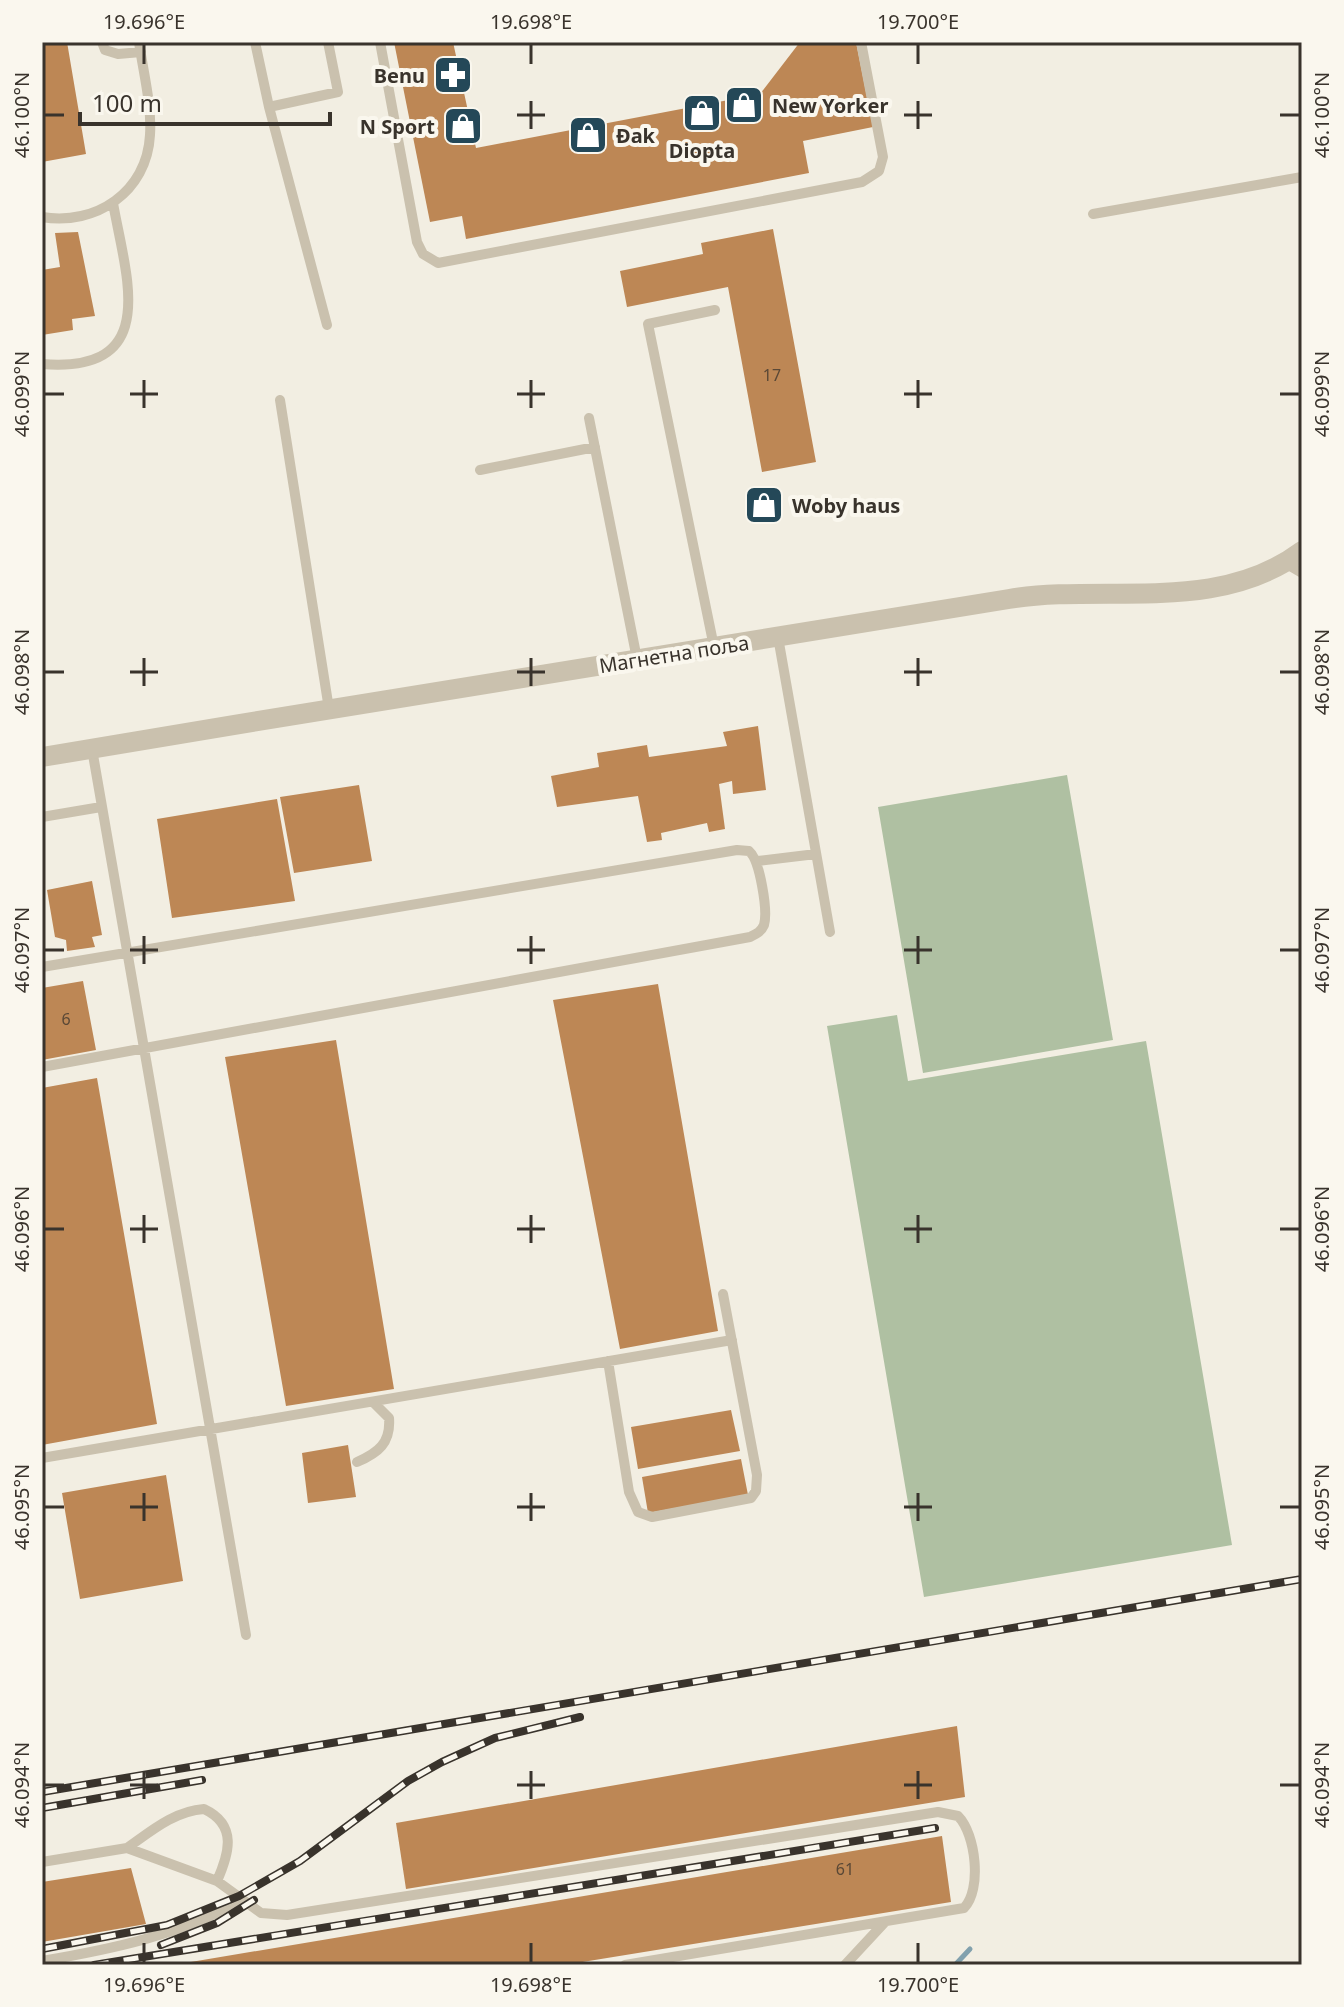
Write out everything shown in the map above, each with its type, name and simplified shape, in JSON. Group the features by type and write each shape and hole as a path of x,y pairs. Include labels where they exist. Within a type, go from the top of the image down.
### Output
{"street":[{"name":"Магнетна поља","path":"42,757 1014,598 1195,592 1294,568 1302,551"}],"lane":[{"path":"42,217 87,217 128,191 142,171 150,135 140,47 118,54 105,50 102,42"},
{"path":"255,42 269,107 327,325"},
{"path":"269,107 338,92 328,42"},
{"path":"380,42 417,242 423,254 438,263 862,182 879,171 883,157 861,42"},
{"path":"1093,214 1302,177"},
{"path":"42,364 74,363 109,351 128,325 131,305 113,203"},
{"path":"714,647 648,324 715,310"},
{"path":"280,400 329,709"},
{"path":"589,418 637,660"},
{"path":"480,470 595,447"},
{"path":"778,637 830,932"},
{"path":"92,749 246,1635"},
{"path":"42,817 101,807"},
{"path":"42,967 737,850 749,851 758,861 765,921 760,931 750,937 144,1051 42,1067"},
{"path":"758,861 816,854"},
{"path":"608,1361 629,1492 638,1512 652,1517 747,1499 756,1491 757,1475 723,1294"},
{"path":"42,1458 732,1340"},
{"path":"357,1462 375,1455 389,1434 389,1418 373,1402"},
{"path":"42,1862 127,1848 168,1821 204,1809 220,1821 229,1838 227,1858 217,1881"},
{"path":"127,1848 217,1881 261,1913 328,1911 938,1812 958,1816 969,1831 975,1890 972,1900 964,1908 625,1965"},
{"path":"42,1961 119,1948 158,1937 196,1924 243,1900"},
{"path":"845,1965 884,1923"}],"green space":[{"path":"1067,775 1113,1040 923,1073 878,807"},
{"path":"897,1015 908,1081 1146,1041 1232,1545 924,1597 827,1026"}],"building":[{"path":"42,42 67,42 86,154 42,162"},
{"path":"394,42 453,42 476,148 760,94 800,42 856,42 873,127 803,141 809,173 466,239 462,216 430,222"},
{"path":"773,229 816,462 762,472 728,287 627,307 620,271 703,254 701,243"},
{"path":"78,232 95,316 72,319 73,330 42,335 42,270 60,267 55,233"},
{"path":"758,726 766,790 733,794 732,781 719,784 725,829 709,832 707,823 661,833 662,840 647,842 638,796 557,807 551,776 599,767 597,753 647,745 649,757 727,746 723,732"},
{"path":"359,785 372,861 294,873 280,797"},
{"path":"277,799 295,901 172,918 157,819"},
{"path":"92,881 102,935 92,937 95,947 67,951 66,940 55,937 47,890"},
{"path":"83,981 96,1050 42,1060 42,988"},
{"path":"658,984 718,1331 620,1349 553,1000"},
{"path":"336,1040 394,1389 286,1406 225,1057"},
{"path":"97,1078 157,1424 42,1445 42,1088"},
{"path":"731,1410 740,1451 638,1469 631,1427"},
{"path":"348,1445 356,1497 308,1503 302,1453"},
{"path":"741,1459 748,1495 648,1513 642,1477"},
{"path":"166,1475 183,1581 80,1599 62,1493"},
{"path":"957,1726 965,1797 406,1889 396,1823"},
{"path":"942,1836 951,1902 564,1965 173,1965"},
{"path":"131,1868 146,1924 42,1942 42,1882"}],"waterway":[{"path":"955,1965 970,1949"}],"railway":[{"path":"42,1792 1302,1579"},
{"path":"42,1949 167,1925 239,1896 300,1861 408,1781 442,1762 495,1738 580,1717"},
{"path":"42,1808 202,1780"},
{"path":"94,1965 935,1828"},
{"path":"161,1945 217,1923 254,1900"}],"place":[{"name":"Benu","path":"453,75"},
{"name":"New Yorker","path":"744,105"},
{"name":"Diopta","path":"702,113"},
{"name":"N Sport","path":"463,126"},
{"name":"Đak","path":"588,135"},
{"name":"Woby haus","path":"764,505"}]}
